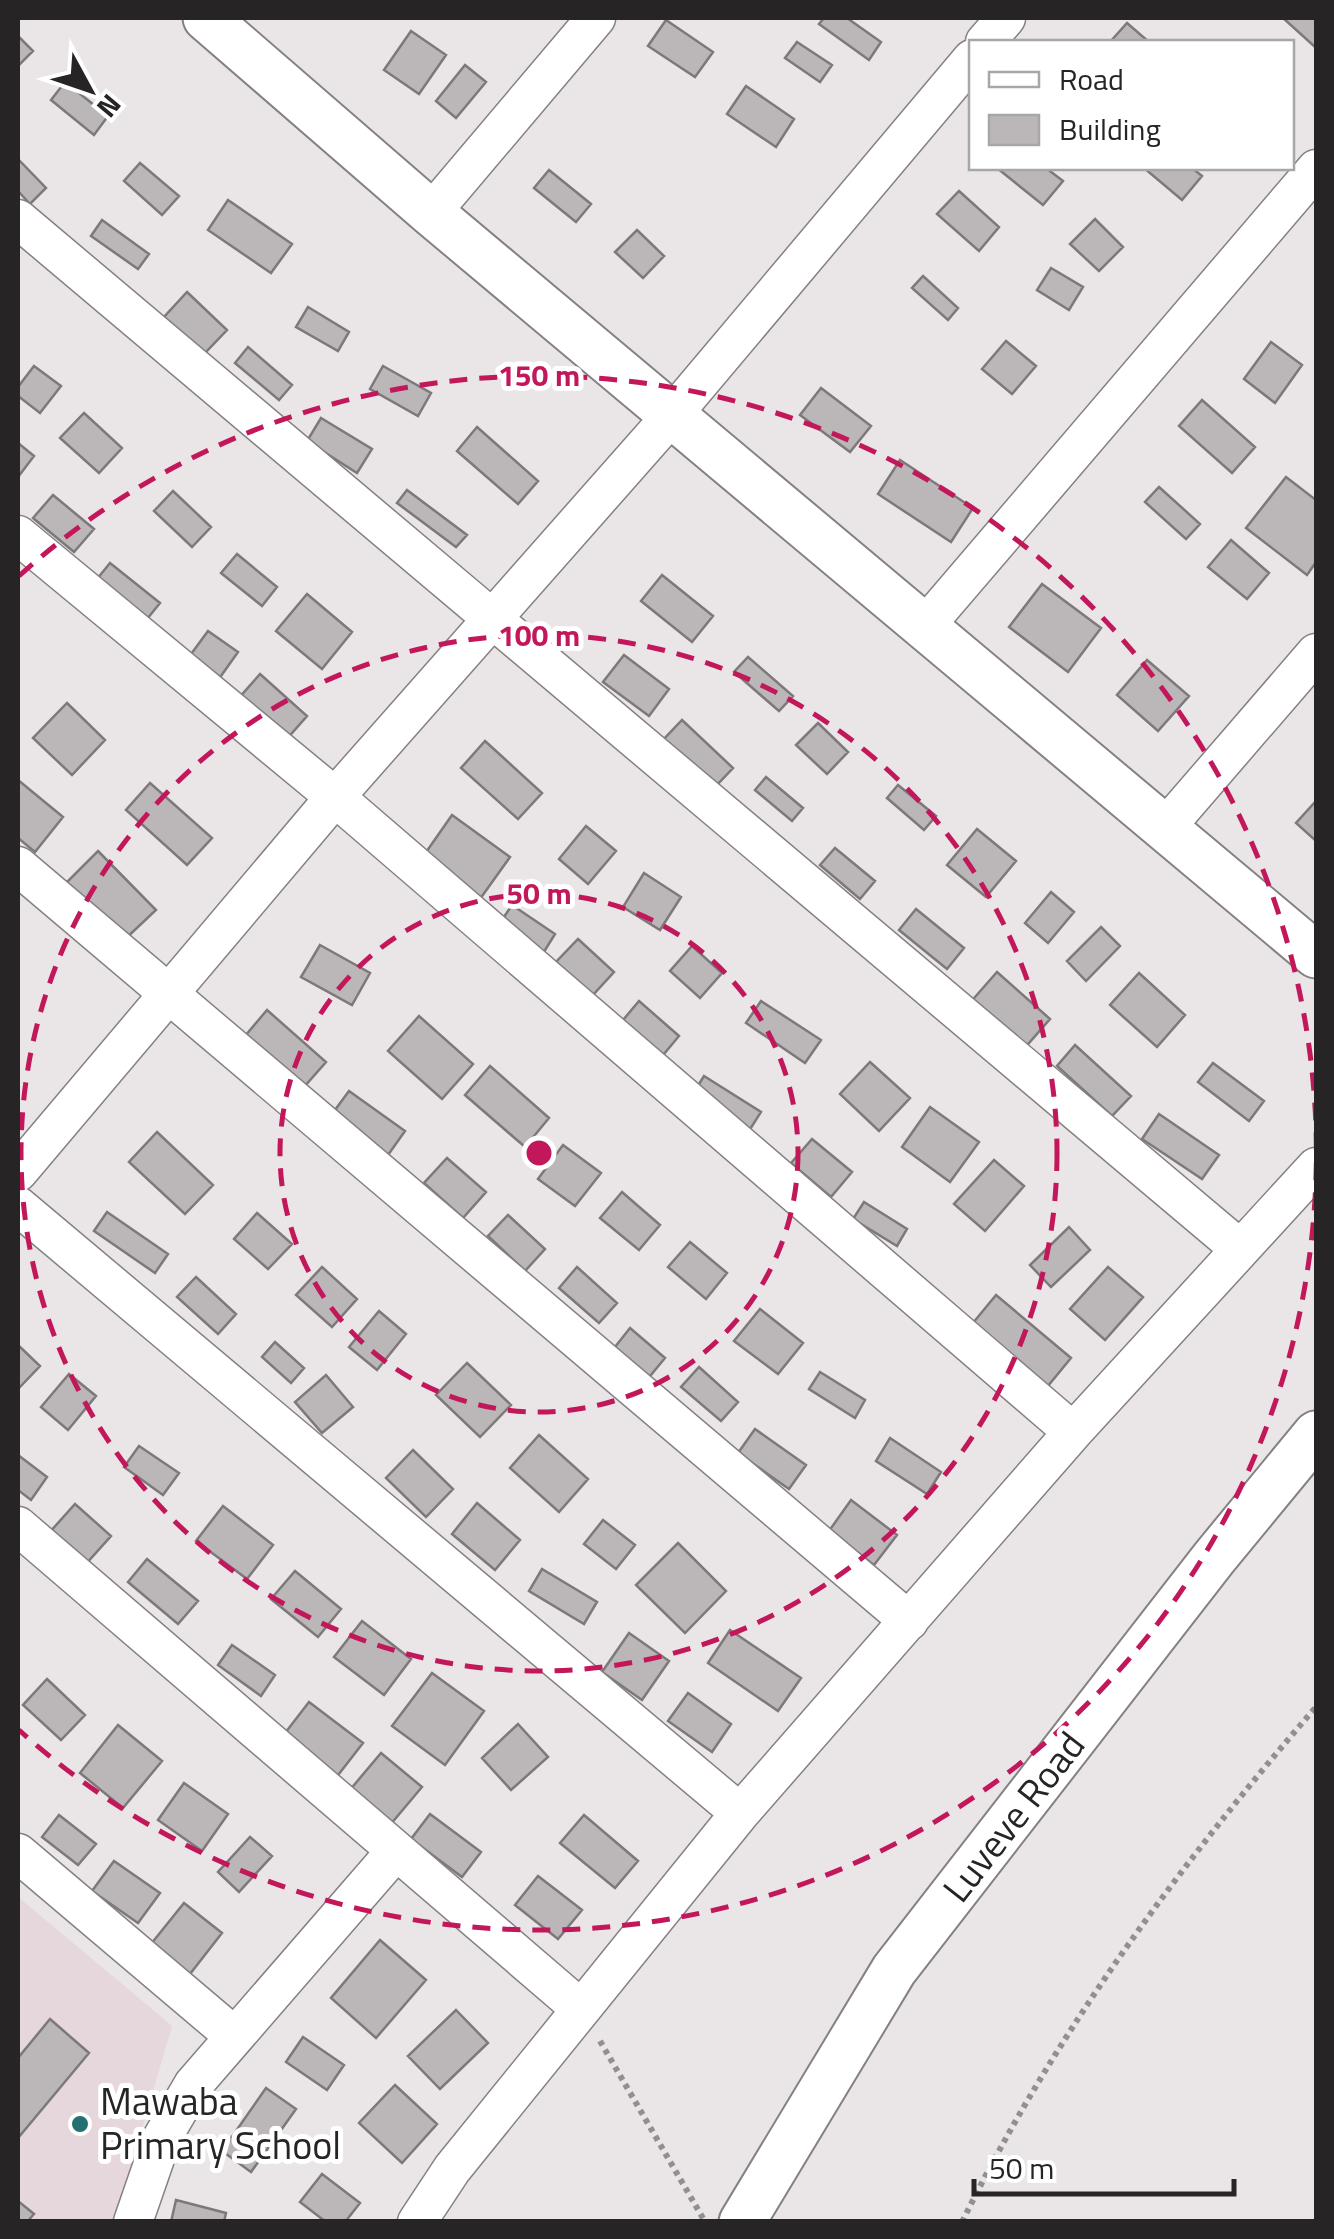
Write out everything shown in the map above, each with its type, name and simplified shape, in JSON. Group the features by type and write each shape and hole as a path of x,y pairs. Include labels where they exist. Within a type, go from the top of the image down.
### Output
{"street":[{"path":"432,213 596,18"},
{"path":"987,40 1006,18"},
{"path":"212,19 432,213 1316,955"},
{"path":"18,1172 335,797 673,414 969,62"},
{"path":"926,626 1316,169"},
{"path":"18,220 1240,1249"},
{"path":"18,535 335,797 1073,1432"},
{"path":"1165,828 1316,653"},
{"path":"18,866 909,1621"},
{"path":"417,2222 452,2169 740,1813 1073,1432 1316,1167"},
{"path":"18,1206 740,1813"},
{"name":"Luveve Road","path":"742,2222 894,1970 1214,1558 1316,1434"},
{"path":"18,1526 581,2010"},
{"path":"134,2222 162,2138 193,2085 395,1852"},
{"path":"18,1853 234,2036"}],"path":[{"path":"962,2222 1008,2127 1066,2034 1228,1809 1316,1707"},
{"path":"581,2010 704,2222"}],"shaded area":[{"name":"Mawaba Primary School","path":"18,1897 172,2026 115,2221 18,2221"}],"building":[{"path":"824,18 847,18 881,42 869,60 819,24"},
{"path":"1283,18 1316,18 1314,46"},
{"path":"666,20 713,52 695,77 648,46"},
{"path":"1127,23 1147,40 1112,40"},
{"path":"411,31 446,55 419,94 384,70"},
{"path":"18,36 33,51 18,66"},
{"path":"797,42 832,65 820,82 785,58"},
{"path":"465,65 486,82 456,118 436,101"},
{"path":"65,82 108,116 94,135 51,100"},
{"path":"746,86 794,119 776,147 727,114"},
{"path":"18,159 46,188 30,204 18,191"},
{"path":"140,163 179,196 162,215 124,181"},
{"path":"549,170 591,204 576,222 534,188"},
{"path":"999,170 1049,170 1063,181 1043,205"},
{"path":"1146,170 1194,170 1202,176 1182,200"},
{"path":"959,191 999,227 979,251 937,214"},
{"path":"228,200 292,244 271,273 208,230"},
{"path":"1095,219 1123,247 1099,271 1070,244"},
{"path":"102,220 149,254 138,269 91,236"},
{"path":"637,230 664,256 643,278 615,252"},
{"path":"1051,268 1083,287 1069,310 1037,290"},
{"path":"923,276 958,308 948,320 912,288"},
{"path":"187,292 227,330 204,354 164,317"},
{"path":"308,307 349,332 338,351 296,327"},
{"path":"1006,341 1036,366 1012,394 982,369"},
{"path":"1271,342 1302,365 1275,403 1244,379"},
{"path":"248,347 292,385 279,400 235,363"},
{"path":"34,366 61,386 40,413 18,396 18,387"},
{"path":"383,366 431,393 418,416 370,389"},
{"path":"821,388 871,426 850,452 800,415"},
{"path":"1202,400 1255,447 1232,473 1179,426"},
{"path":"84,413 122,448 99,473 60,438"},
{"path":"321,418 372,449 357,473 307,441"},
{"path":"477,427 538,481 518,504 457,451"},
{"path":"18,443 34,456 18,477"},
{"path":"900,460 973,508 951,542 878,494"},
{"path":"1286,477 1316,500 1316,562 1307,575 1246,528"},
{"path":"1159,487 1200,524 1186,539 1145,502"},
{"path":"407,490 467,535 456,547 397,503"},
{"path":"173,491 211,527 192,547 154,511"},
{"path":"53,495 94,529 74,552 33,518"},
{"path":"1231,540 1269,573 1247,599 1208,567"},
{"path":"237,554 277,587 262,606 221,573"},
{"path":"110,563 160,603 143,624 93,584"},
{"path":"662,575 713,616 692,642 641,601"},
{"path":"1042,584 1101,628 1068,672 1009,627"},
{"path":"307,594 352,632 322,669 276,631"},
{"path":"208,631 238,652 216,683 186,661"},
{"path":"624,655 669,689 649,716 603,682"},
{"path":"748,657 793,696 779,711 734,672"},
{"path":"1147,660 1189,696 1158,731 1117,695"},
{"path":"260,674 307,716 285,741 238,699"},
{"path":"67,703 105,740 72,775 33,738"},
{"path":"682,720 733,768 714,788 663,740"},
{"path":"818,723 848,752 827,774 796,745"},
{"path":"485,741 542,793 518,819 461,768"},
{"path":"766,777 803,808 792,821 755,790"},
{"path":"18,780 63,817 35,852 18,838"},
{"path":"150,783 212,838 187,865 126,810"},
{"path":"898,785 936,816 924,830 887,798"},
{"path":"1316,801 1316,841 1296,823"},
{"path":"452,815 510,857 480,899 422,858"},
{"path":"586,826 616,851 588,884 559,859"},
{"path":"977,829 1016,861 986,897 947,865"},
{"path":"835,848 875,881 860,899 820,865"},
{"path":"98,851 156,910 121,943 64,885"},
{"path":"644,873 681,897 660,930 623,907"},
{"path":"1051,892 1074,912 1048,943 1025,923"},
{"path":"512,905 555,934 542,955 498,926"},
{"path":"916,909 964,948 947,969 899,930"},
{"path":"1101,927 1120,946 1086,981 1067,961"},
{"path":"578,939 614,972 592,996 556,962"},
{"path":"320,945 370,973 352,1005 301,977"},
{"path":"692,946 722,973 700,998 670,971"},
{"path":"997,972 1050,1019 1022,1051 968,1005"},
{"path":"1139,973 1185,1015 1157,1047 1110,1005"},
{"path":"639,1001 679,1036 659,1060 618,1026"},
{"path":"761,1001 821,1040 805,1063 746,1023"},
{"path":"267,1010 326,1062 304,1087 245,1036"},
{"path":"419,1016 473,1064 442,1099 388,1051"},
{"path":"1075,1045 1131,1096 1112,1116 1057,1066"},
{"path":"870,1062 910,1098 879,1131 840,1094"},
{"path":"1213,1063 1264,1101 1249,1121 1198,1082"},
{"path":"490,1066 549,1118 525,1147 465,1095"},
{"path":"704,1076 761,1112 747,1134 691,1097"},
{"path":"349,1091 405,1131 388,1155 332,1114"},
{"path":"930,1107 979,1142 950,1182 902,1147"},
{"path":"1159,1114 1219,1155 1202,1179 1142,1139"},
{"path":"157,1132 213,1185 185,1214 129,1162"},
{"path":"812,1139 852,1172 831,1197 791,1163"},
{"path":"563,1145 601,1173 575,1206 538,1179"},
{"path":"447,1158 486,1192 463,1218 424,1183"},
{"path":"994,1160 1024,1186 985,1231 954,1204"},
{"path":"622,1192 660,1225 639,1250 600,1218"},
{"path":"864,1202 907,1229 897,1246 853,1219"},
{"path":"107,1212 168,1254 155,1273 94,1231"},
{"path":"257,1213 292,1244 268,1269 234,1239"},
{"path":"508,1215 545,1249 525,1271 488,1236"},
{"path":"1069,1227 1090,1250 1051,1287 1030,1265"},
{"path":"690,1242 727,1273 706,1299 668,1267"},
{"path":"322,1267 357,1299 332,1327 296,1295"},
{"path":"577,1267 617,1303 599,1323 559,1288"},
{"path":"1108,1267 1143,1297 1105,1340 1070,1309"},
{"path":"196,1277 236,1314 218,1334 177,1297"},
{"path":"996,1295 1071,1358 1043,1392 968,1329"},
{"path":"760,1309 803,1343 778,1374 734,1341"},
{"path":"379,1311 406,1334 377,1370 349,1347"},
{"path":"630,1328 665,1358 646,1381 611,1352"},
{"path":"275,1342 304,1368 291,1383 262,1357"},
{"path":"18,1345 40,1366 19,1388 18,1387"},
{"path":"467,1363 511,1405 480,1437 436,1395"},
{"path":"699,1367 738,1402 721,1421 681,1387"},
{"path":"820,1372 865,1400 855,1418 809,1389"},
{"path":"69,1374 96,1396 68,1430 41,1407"},
{"path":"326,1375 353,1407 322,1433 295,1402"},
{"path":"755,1429 806,1465 789,1489 738,1453"},
{"path":"539,1435 588,1479 559,1512 510,1468"},
{"path":"890,1438 941,1472 927,1494 876,1461"},
{"path":"139,1446 179,1473 163,1495 124,1467"},
{"path":"413,1450 453,1489 426,1517 386,1478"},
{"path":"18,1455 47,1477 31,1500 18,1490"},
{"path":"851,1500 897,1535 874,1565 829,1531"},
{"path":"477,1503 520,1540 495,1570 452,1534"},
{"path":"75,1504 111,1536 85,1565 49,1533"},
{"path":"223,1506 273,1545 247,1579 196,1541"},
{"path":"603,1520 635,1545 616,1569 584,1544"},
{"path":"678,1543 726,1591 685,1633 636,1585"},
{"path":"147,1559 198,1601 178,1624 128,1582"},
{"path":"542,1569 597,1602 584,1624 529,1591"},
{"path":"295,1571 341,1609 318,1637 271,1599"},
{"path":"362,1621 411,1659 384,1695 334,1657"},
{"path":"730,1630 801,1678 778,1711 708,1663"},
{"path":"629,1633 669,1661 642,1700 602,1672"},
{"path":"232,1645 275,1675 261,1696 218,1665"},
{"path":"432,1673 484,1711 445,1765 392,1726"},
{"path":"47,1679 85,1715 61,1740 23,1705"},
{"path":"688,1693 731,1724 712,1752 668,1721"},
{"path":"309,1702 363,1743 335,1779 282,1737"},
{"path":"518,1724 548,1757 511,1790 482,1758"},
{"path":"118,1725 162,1761 123,1808 80,1773"},
{"path":"381,1753 422,1787 390,1825 349,1791"},
{"path":"184,1783 228,1814 202,1851 158,1820"},
{"path":"430,1814 481,1852 462,1877 411,1839"},
{"path":"59,1815 96,1844 78,1865 42,1837"},
{"path":"584,1815 638,1861 615,1888 560,1843"},
{"path":"250,1837 272,1856 239,1892 218,1872"},
{"path":"114,1861 160,1893 138,1923 92,1891"},
{"path":"538,1876 582,1910 558,1939 515,1905"},
{"path":"184,1903 222,1933 190,1974 151,1944"},
{"path":"380,1940 426,1980 376,2038 331,1998"},
{"path":"456,2010 488,2043 440,2089 408,2056"},
{"path":"50,2019 89,2053 18,2138 18,2058"},
{"path":"303,2037 344,2065 327,2090 286,2062"},
{"path":"395,2085 437,2124 402,2163 359,2123"},
{"path":"266,2088 296,2109 251,2172 222,2151"},
{"path":"322,2174 360,2203 345,2222 326,2222 300,2202"},
{"path":"176,2200 226,2213 224,2222 171,2222"},
{"path":"18,2201 34,2214 27,2222 18,2222"}],"place":[{"name":"Mawaba Primary School","path":"80,2124"}]}
